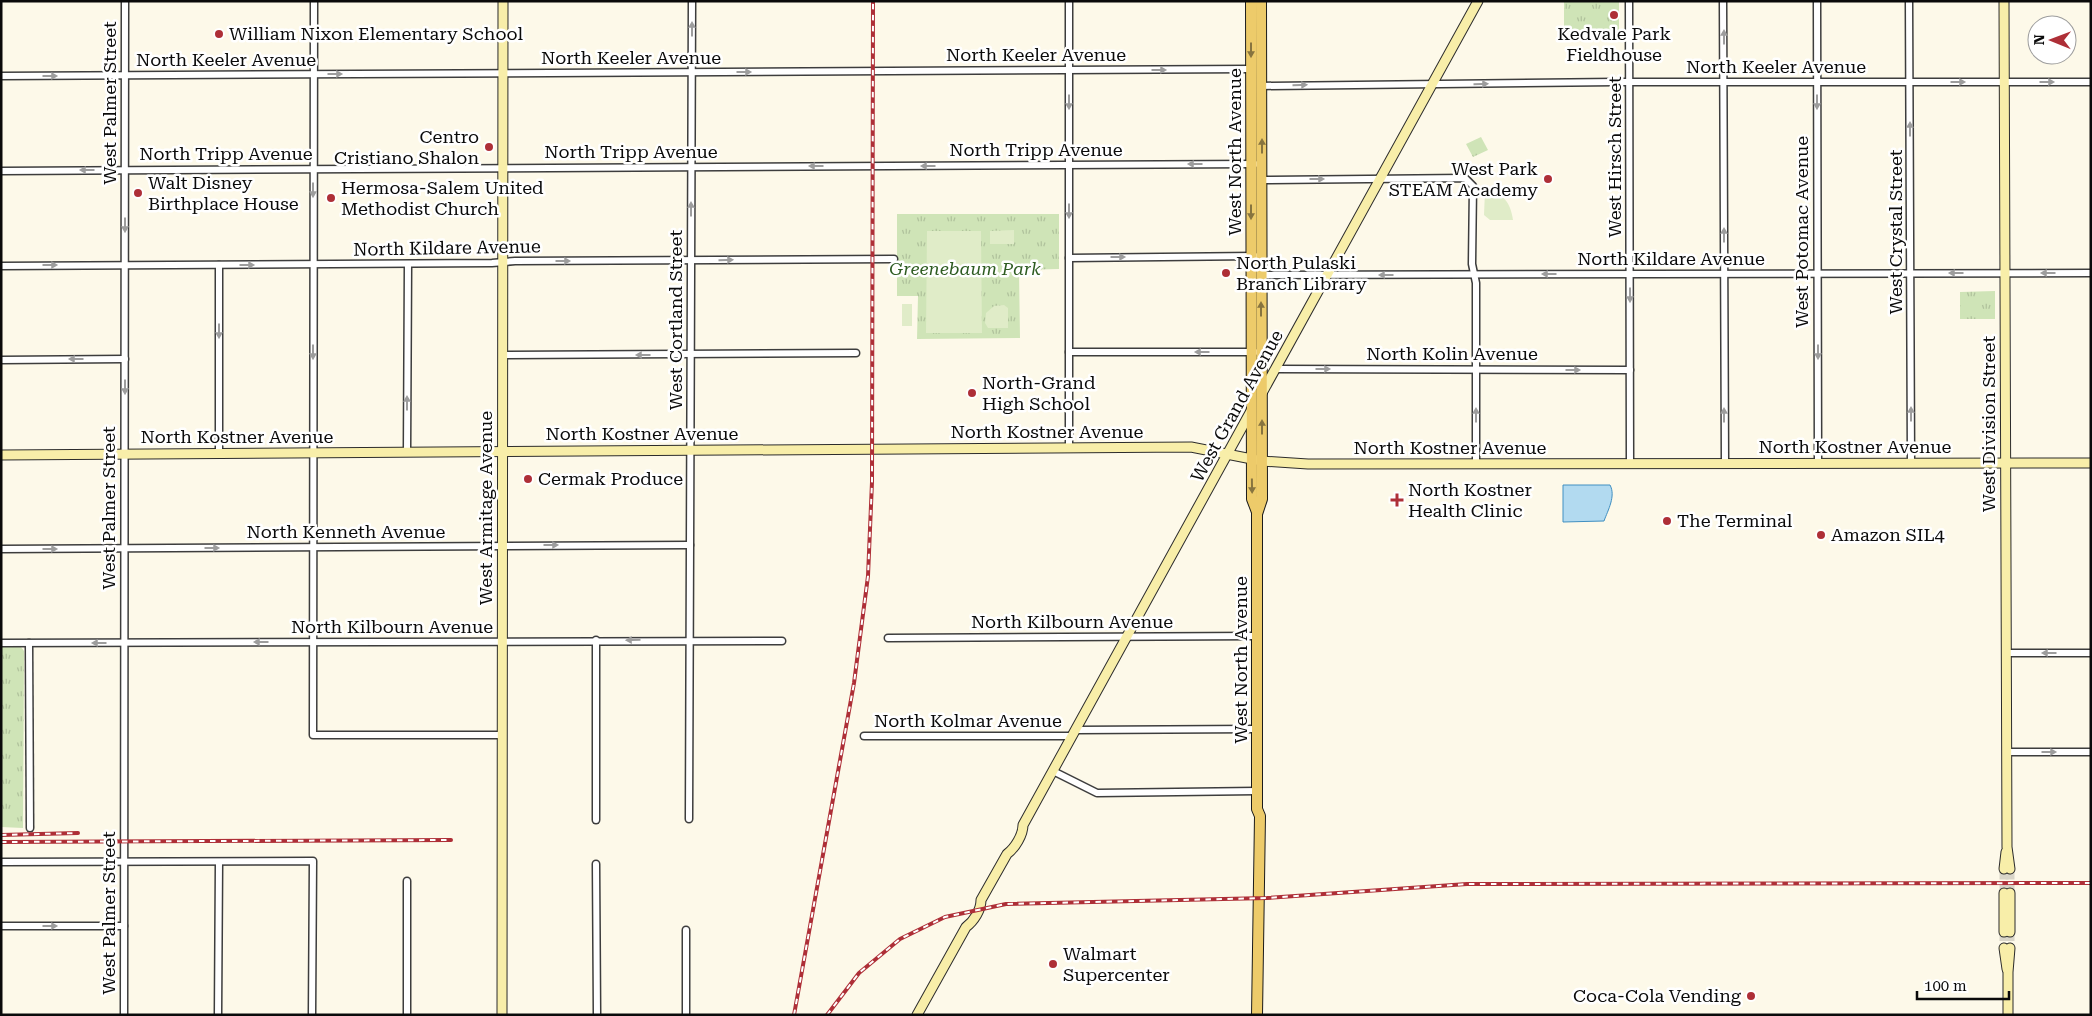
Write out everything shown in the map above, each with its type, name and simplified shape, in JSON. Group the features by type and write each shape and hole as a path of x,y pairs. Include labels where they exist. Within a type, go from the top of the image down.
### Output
{"main road":[{"name":"West Armitage Avenue","path":"502,1015 503,1"},
{"name":"West North Avenue","path":"1251,1 1256,69 1256,256 1251,275 1251,412 1257,460"},
{"name":"West North Avenue","path":"1256,69 1262,1"},
{"name":"West Grand Avenue","path":"918,1015 966,927 966,920 975,904 981,900 1007,854 1006,848 1017,828 1023,825 1478,1"},
{"name":"West Division Street","path":"2004,1 2007,869"},
{"name":"West North Avenue","path":"1256,256 1262,275 1262,392 1252,499 1257,512 1257,809 1253,816 1253,954 1257,963 1257,1015"},
{"name":"North Kostner Avenue","path":"1,455 1191,447 1257,460 1308,464 2091,463"},
{"path":"2007,893 2007,932"},
{"path":"2007,948 2008,1015"}],"street":[{"name":"West Palmer Street","path":"124,1015 125,1"},
{"path":"314,1 313,736 502,734"},
{"name":"West Cortland Street","path":"689,819 692,1"},
{"path":"1069,1 1069,448"},
{"name":"West Hirsch Street","path":"1629,1 1630,464"},
{"path":"1724,1 1724,463"},
{"name":"West Potomac Avenue","path":"1817,1 1818,463"},
{"name":"West Crystal Street","path":"1909,1 1911,463"},
{"name":"North Keeler Avenue","path":"1,76 1256,69"},
{"name":"North Keeler Avenue","path":"1256,86 1724,82 2091,82"},
{"name":"North Tripp Avenue","path":"1,170 1256,164"},
{"path":"1256,180 1466,178 1470,181 1472,186 1474,274 1476,283 1476,464"},
{"path":"1069,258 1256,256"},
{"name":"North Kildare Avenue","path":"1,266 894,259"},
{"path":"407,452 408,264"},
{"path":"219,265 219,453"},
{"name":"North Kildare Avenue","path":"1251,275 2091,273"},
{"path":"1069,352 1262,352"},
{"path":"503,355 856,353"},
{"path":"1,360 124,359"},
{"name":"North Kolin Avenue","path":"1275,369 1630,370"},
{"name":"North Kenneth Avenue","path":"1,549 690,544"},
{"name":"North Kilbourn Avenue","path":"888,638 1257,636"},
{"path":"596,640 596,820"},
{"name":"North Kilbourn Avenue","path":"1,643 782,641"},
{"path":"29,643 30,828"},
{"path":"2007,653 2091,653"},
{"name":"North Kolmar Avenue","path":"864,736 1257,729"},
{"path":"2007,752 2091,752"},
{"path":"1053,771 1097,793 1257,791"},
{"path":"1,862 313,861 312,1015"},
{"path":"218,1015 219,862"},
{"path":"596,864 597,1015"},
{"path":"407,1015 408,881"},
{"path":"1,926 124,926"},
{"path":"686,930 686,1015"}],"green space":[{"path":"1564,1 1619,1 1619,32 1564,32"},
{"path":"1481,137 1488,150 1473,157 1466,144"},
{"path":"1485,191 1497,194 1505,199 1513,220 1490,220 1484,215"},
{"name":"Greenebaum Park","path":"897,214 1059,214 1059,269 1019,270 1020,338 917,339 918,296 897,296"},
{"path":"1014,230 1014,244 990,244 990,231"},
{"path":"927,231 981,231 982,333 926,333"},
{"path":"1995,291 1995,319 1960,319 1960,292"},
{"path":"902,304 912,304 912,326 902,326"},
{"path":"1004,305 1008,308 1008,328 988,328 985,323 986,313 994,306"},
{"path":"1,647 21,647 24,651 23,828 1,827"}],"water":[{"path":"1563,485 1610,485 1612,498 1604,521 1563,522"}],"tunnel":[{"path":"2004,869 2004,893"},
{"path":"2010,869 2010,893"},
{"path":"2004,932 2004,948"},
{"path":"2010,932 2010,948"}],"railway":[{"path":"794,1015 854,683 868,576 872,482 873,1"},
{"path":"1,835 78,833"},
{"path":"1,842 451,840"},
{"path":"827,1015 859,973 900,939 945,917 1006,904 1267,898 1467,884 2091,883"}],"place":[{"name":"Kedvale Park Fieldhouse","path":"1614,15"},
{"name":"William Nixon Elementary School","path":"219,34"},
{"name":"Centro Cristiano Shalon","path":"489,147"},
{"name":"West Park STEAM Academy","path":"1548,179"},
{"name":"Walt Disney Birthplace House","path":"138,193"},
{"name":"Hermosa-Salem United Methodist Church","path":"331,198"},
{"name":"North Pulaski Branch Library","path":"1226,273"},
{"name":"North-Grand High School","path":"972,393"},
{"name":"Cermak Produce","path":"528,479"},
{"name":"North Kostner Health Clinic","path":"1397,500"},
{"name":"The Terminal","path":"1667,521"},
{"name":"Amazon SIL4","path":"1821,535"},
{"name":"Walmart Supercenter","path":"1053,964"},
{"name":"Coca-Cola Vending","path":"1751,996"}]}
